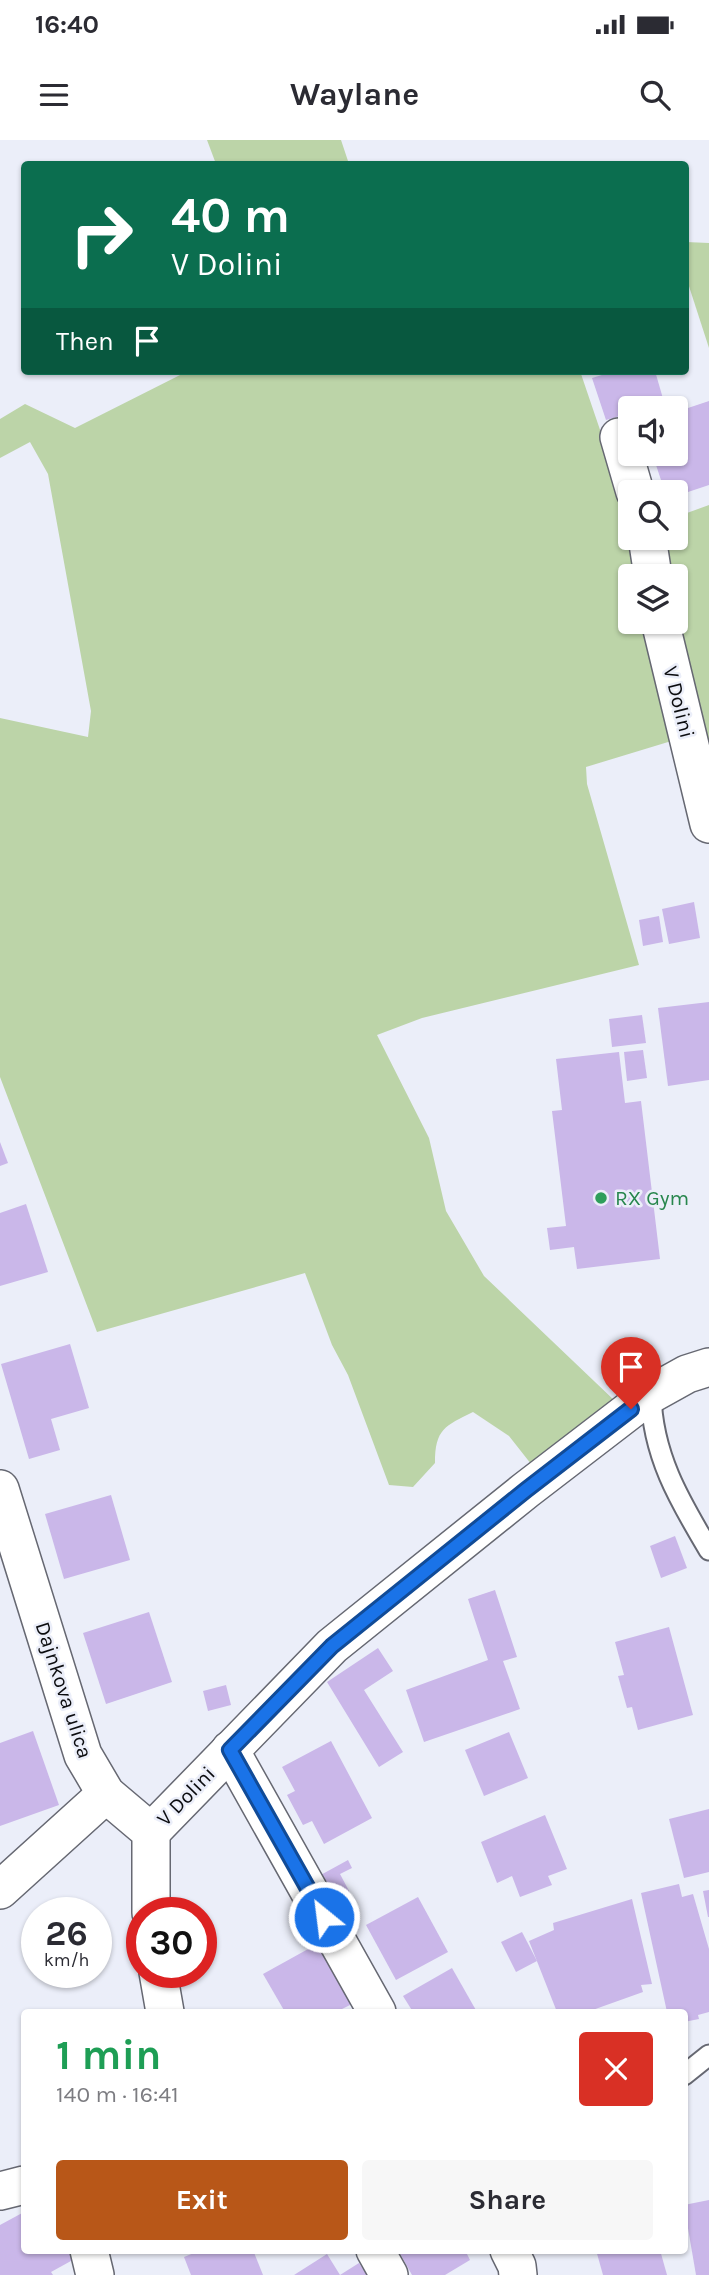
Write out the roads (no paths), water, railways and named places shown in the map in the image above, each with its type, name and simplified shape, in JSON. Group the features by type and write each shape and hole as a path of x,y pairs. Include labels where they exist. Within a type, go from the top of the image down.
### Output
{"street":[{"name":"V Dolini","path":"663,634 709,824"},
{"name":"V Dolini","path":"151,1832 332,1646 526,1490 652,1394 687,1374 709,1367"},
{"name":"Dajnkova ulica","path":"0,1489 83,1755 106,1794 151,1832"},
{"path":"230,1750 375,2009"},
{"path":"0,1890 106,1794"},
{"path":"151,1832 151,1897"},
{"path":"160,1988 164,2009"},
{"path":"0,2191 21,2186"},
{"path":"90,2254 95,2275"},
{"path":"377,2254 389,2275"},
{"path":"511,2254 518,2275"}],"lane":[{"path":"652,1394 652,1420 663,1465 679,1500 709,1550"},
{"path":"688,2072 709,2055"}],"place":[{"name":"RX Gym","path":"601,1198"}]}
